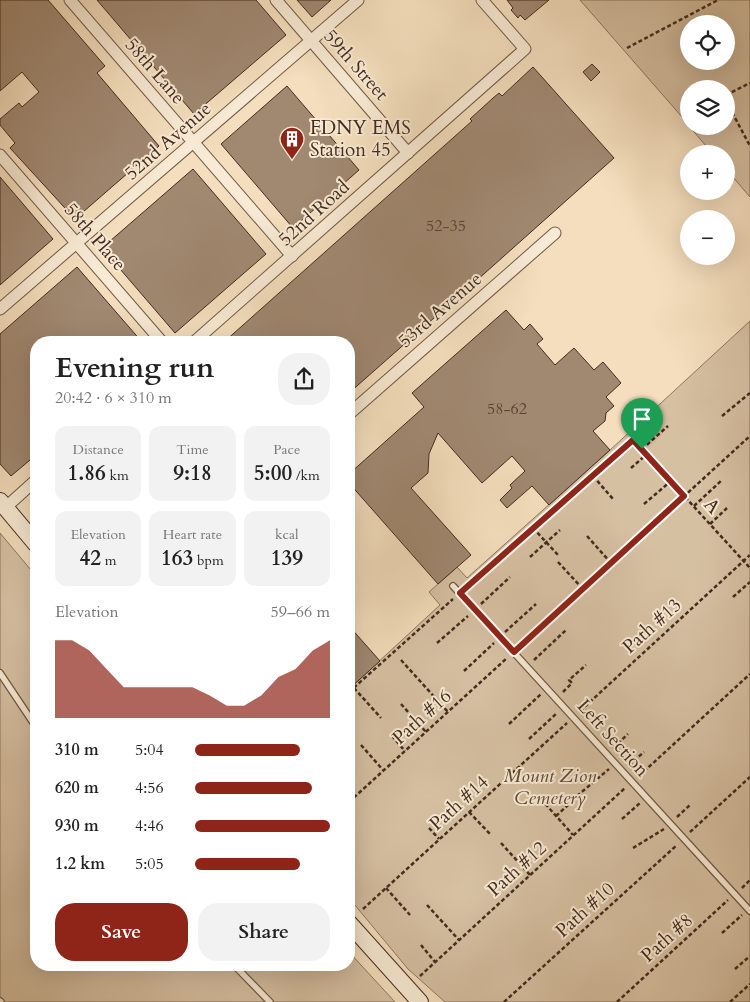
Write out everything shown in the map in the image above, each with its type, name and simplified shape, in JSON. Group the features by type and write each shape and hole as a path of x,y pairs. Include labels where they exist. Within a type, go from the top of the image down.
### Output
{"main road":[{"path":"3,504 30,537"},
{"path":"355,930 420,1002"}],"street":[{"name":"58th Lane","path":"70,0 292,256"},
{"name":"59th Street","path":"276,0 408,153"},
{"name":"52nd Avenue","path":"0,309 358,0"},
{"name":"52nd Road","path":"201,336 525,49 482,0"},
{"name":"58th Place","path":"0,155 157,336"},
{"name":"53rd Avenue","path":"355,409 555,233"},
{"path":"3,504 30,484"}],"lane":[{"name":"Left Section","path":"454,586 749,910"},
{"path":"0,673 30,718"},
{"path":"240,971 270,1002"}],"path":[{"path":"627,48 718,0"},
{"path":"735,90 750,83"},
{"path":"735,118 750,146"},
{"path":"722,416 750,393"},
{"path":"642,449 668,426"},
{"name":"Path #16","path":"355,797 750,436"},
{"path":"746,439 750,443"},
{"name":"A","path":"592,476 633,440 750,568"},
{"path":"631,468 646,454"},
{"path":"355,686 592,476 613,499"},
{"path":"694,506 722,480"},
{"path":"644,504 671,481"},
{"path":"710,524 726,508"},
{"path":"533,528 560,556"},
{"path":"530,557 560,530"},
{"path":"588,536 611,562"},
{"name":"Path #13","path":"573,717 750,555"},
{"path":"558,562 582,589"},
{"path":"733,597 750,582"},
{"path":"527,666 566,630"},
{"path":"401,660 448,712"},
{"path":"556,698 572,683 570,680 586,665"},
{"name":"Path #12","path":"420,976 750,674"},
{"path":"355,688 382,718"},
{"path":"509,724 547,688"},
{"path":"401,704 426,732"},
{"path":"529,739 564,707"},
{"name":"Path #14","path":"363,909 573,717"},
{"path":"607,754 628,734"},
{"path":"392,736 405,751"},
{"path":"361,745 384,770"},
{"path":"623,771 644,752"},
{"path":"578,796 615,763"},
{"name":"Path #10","path":"504,1002 750,777"},
{"path":"622,819 647,797"},
{"path":"540,799 574,836"},
{"path":"556,816 568,805"},
{"path":"469,812 491,835"},
{"path":"429,828 440,839"},
{"path":"501,843 530,875"},
{"path":"386,888 410,915"},
{"name":"Path #8","path":"617,1002 735,894"},
{"path":"427,905 459,940"},
{"path":"722,933 749,910"},
{"path":"421,945 435,962"},
{"path":"735,969 750,956"},
{"path":"730,1002 750,984"}],"green space":[{"path":"580,0 750,0 750,197 735,180 735,145 705,145 697,135 735,135 735,80 680,80 680,115"},
{"name":"Mount Zion Cemetery","path":"750,321 750,1002 445,1002 408,969 355,905 355,683 440,605 429,592 457,567 467,578"},
{"path":"0,533 30,569 30,971 355,971 355,959 395,1002 0,1002"}],"building":[{"path":"0,0 48,0 105,66 97,73 159,146 75,219 10,148 15,143 0,125 0,119 19,103 22,107 39,92 22,72 0,91"},
{"path":"97,0 256,0 286,35 194,114"},
{"path":"297,0 331,0 312,17"},
{"path":"507,0 549,0 525,20 520,15 518,18 511,10 513,8"},
{"path":"592,64 600,72 591,81 583,72"},
{"path":"533,67 614,158 355,388 355,336 231,336 472,121 470,119 493,98 499,93 502,96"},
{"name":"FDNY EMS Station 45","path":"287,86 359,170 293,228 221,144"},
{"path":"193,169 266,254 175,333 102,248"},
{"path":"0,177 53,239 0,285"},
{"path":"77,267 137,336 30,336 30,460 11,476 0,464 0,334"},
{"path":"506,310 524,330 530,324 543,339 537,344 555,365 574,348 594,370 603,362 621,383 606,397 614,406 606,413 605,421 593,431 610,450 549,505 532,486 507,508 500,500 512,488 510,485 525,471 512,456 482,483 438,433 429,454 428,473 411,488 471,555 438,584 355,490 355,469 424,407 412,393"},
{"path":"355,633 380,661 355,684"}],"place":[{"name":"FDNY EMS Station 45","path":"292,160"}],"route":[{"path":"633,440 642,449 684,496 514,652 460,593 633,440"}]}
